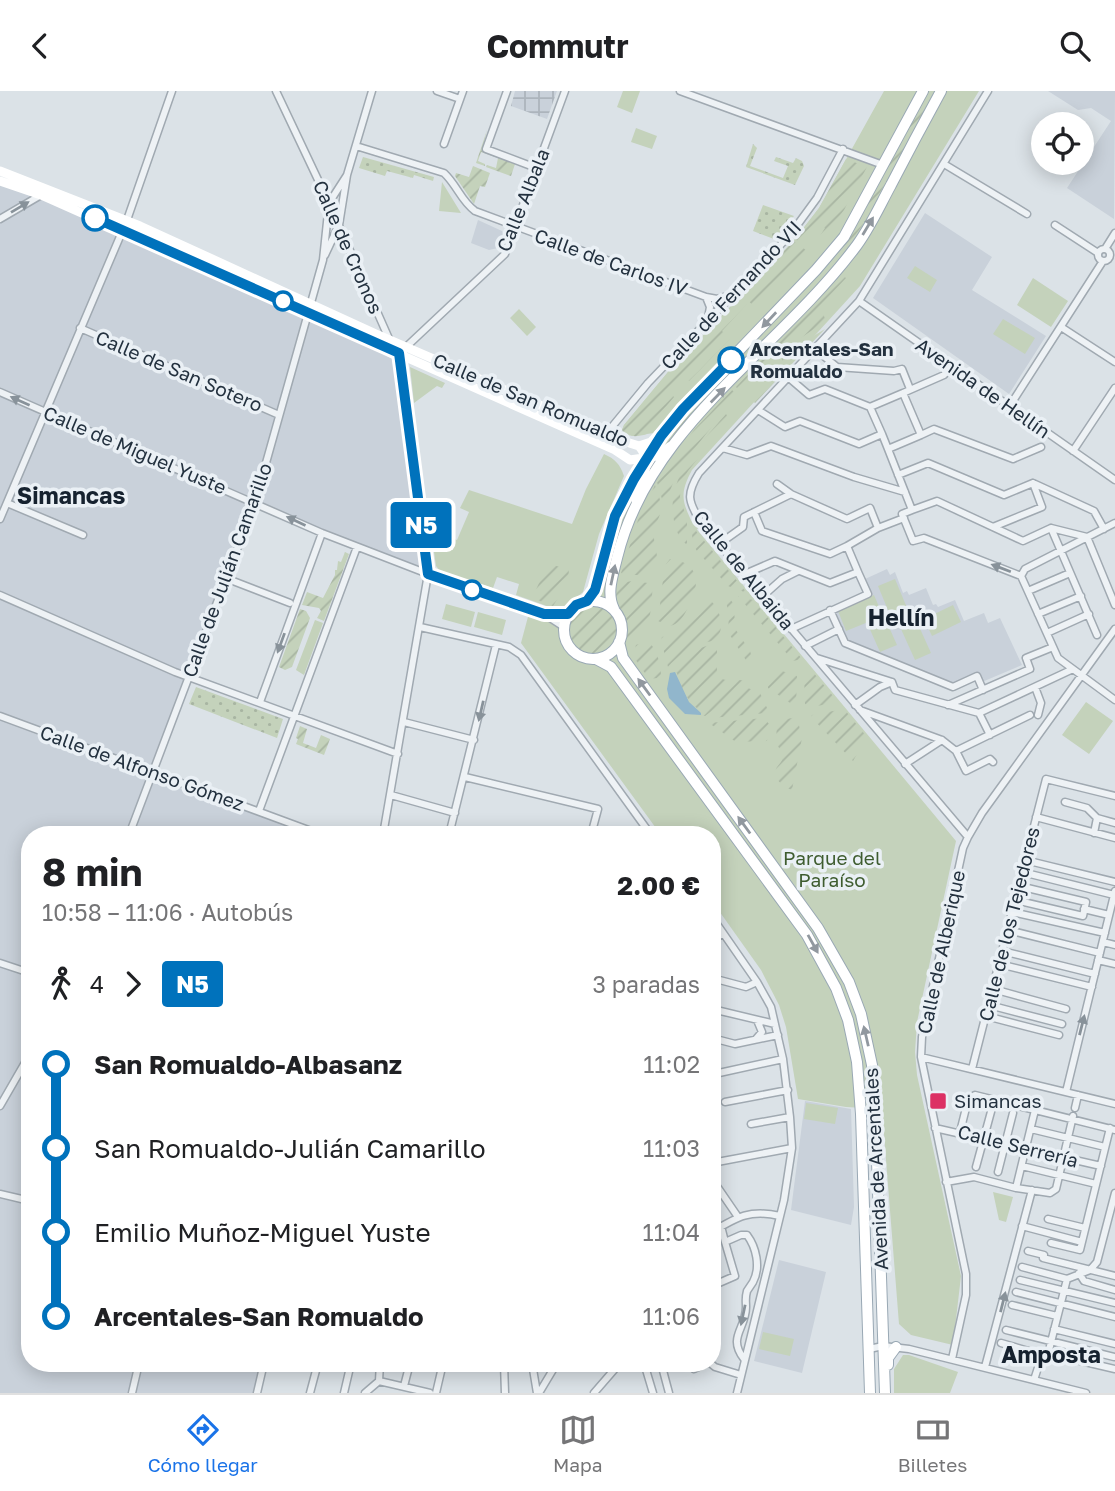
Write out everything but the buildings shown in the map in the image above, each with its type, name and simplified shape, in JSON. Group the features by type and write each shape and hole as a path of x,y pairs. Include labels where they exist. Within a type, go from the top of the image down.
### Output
{"main road":[{"path":"587,601 595,590 615,516 661,436 844,237 923,91"},
{"path":"634,479 630,460 646,459 664,452 672,445 819,290 855,247 941,91"},
{"name":"Calle de San Romualdo","path":"0,171 127,220 389,338 402,350 615,450 630,460"},
{"name":"Calle de San Romualdo","path":"0,181 41,195 308,314 639,446"},
{"path":"614,609 604,603 587,601 576,605 568,614 564,627 565,639 572,650 583,657 596,659 609,653 619,642 622,628 620,620 614,609 608,598 621,541 646,472 644,451 639,446 651,442 679,409 689,403"},
{"path":"636,501 672,445"},
{"name":"Avenida de Arcentales","path":"619,642 623,658 818,928 853,993 861,1014 872,1065 874,1090 886,1393"},
{"name":"Avenida de Arcentales","path":"596,659 611,667 807,935 836,988 848,1020 857,1062 870,1393"},
{"path":"866,1261 872,1285 873,1330 883,1346"},
{"path":"886,1393 888,1358 896,1347"}],"street":[{"path":"0,519 127,220 172,91"},
{"name":"Calle de Cronos","path":"276,91 389,338"},
{"name":"Calle de Julián Camarillo","path":"323,260 339,225 348,175 372,91"},
{"path":"437,91 460,99"},
{"path":"444,144 463,91"},
{"path":"507,91 486,149 531,166"},
{"name":"Calle Albala","path":"402,350 505,254 565,91"},
{"path":"680,91 883,165"},
{"name":"Calle de Albaida","path":"968,837 719,544 691,505 690,488 699,473 859,301 988,91"},
{"name":"Calle de Carlos IV","path":"356,146 444,173 467,205 475,211 706,297 717,299 734,294"},
{"name":"Calle de Fernando VII","path":"606,434 648,383 804,217 843,149"},
{"path":"944,164 1027,214"},
{"name":"Calle de Julián Camarillo","path":"132,826 255,502 323,260 329,203 348,175"},
{"path":"0,219 41,195"},
{"path":"1055,225 1098,253"},
{"path":"1098,253 1105,249 1115,233"},
{"path":"1009,407 1109,260 1109,252 1105,249"},
{"path":"1098,253 1098,259 1109,260"},
{"name":"Calle de Carlos IV","path":"706,297 710,313 706,323"},
{"name":"Avenida de Hellín","path":"859,301 1115,480"},
{"path":"1061,327 1115,362"},
{"name":"Calle de San Sotero","path":"80,328 279,415"},
{"path":"815,349 837,367 894,372 902,369 906,391 921,435"},
{"path":"385,826 428,574 402,350"},
{"path":"870,407 944,375 951,366"},
{"path":"788,377 809,395 825,389 870,407 912,510"},
{"path":"1073,451 1115,388"},
{"name":"Calle de Miguel Yuste","path":"0,392 322,533 428,574 544,614 564,627"},
{"path":"758,410 785,427 800,421 859,444 882,434"},
{"path":"888,449 933,429 1013,459 1041,447"},
{"path":"723,448 747,455 771,446 854,477 905,492"},
{"path":"898,475 928,463 1004,495 1033,483 1094,511 1104,529"},
{"path":"993,527 1042,507 1033,483"},
{"path":"777,484 791,494 846,519 870,509 878,528"},
{"path":"719,544 743,527 744,517 791,494"},
{"path":"0,495 83,535"},
{"path":"1087,537 1051,528 1023,541 937,501 902,514 912,541 924,538 1021,576 1058,658 1115,700"},
{"path":"754,512 762,531 830,554 878,528 904,518"},
{"path":"1021,576 1025,569 1114,525"},
{"path":"1051,528 1097,635"},
{"path":"260,702 322,533"},
{"path":"1087,537 1115,605"},
{"path":"791,629 868,594 847,546"},
{"path":"259,811 357,547"},
{"path":"745,574 775,561 831,583 858,572"},
{"path":"763,596 782,579 799,571"},
{"path":"1028,591 1070,573"},
{"path":"233,581 290,603"},
{"path":"0,595 189,677 398,754"},
{"path":"1038,614 1081,596"},
{"path":"831,610 845,643 953,687 977,675 983,689"},
{"name":"Calle de Miguel Yuste","path":"544,614 568,614"},
{"path":"1047,633 1089,614"},
{"path":"420,627 509,647 521,655 644,826"},
{"path":"805,646 839,629"},
{"name":"Calle de Alberique","path":"952,1359 966,1296 966,1274 921,1057 922,1037 963,848 982,813 1115,629"},
{"path":"451,826 496,645"},
{"path":"947,705 1030,669 1026,658 1053,647"},
{"path":"815,657 892,682"},
{"path":"892,682 895,690 979,713 1073,669"},
{"path":"892,682 880,687 857,707 942,740 956,751 966,771 989,759 993,762"},
{"path":"1035,687 1041,703 1038,715"},
{"path":"979,713 990,735"},
{"path":"956,751 1030,715"},
{"name":"Calle de Alfonso Gómez","path":"0,716 298,826"},
{"path":"404,722 474,740"},
{"path":"905,764 942,740"},
{"path":"465,777 598,809 593,826"},
{"name":"Calle de los Tejedores","path":"972,1069 1046,779 1115,796"},
{"path":"391,795 455,813"},
{"path":"1065,803 1087,808 1097,818 1115,823"},
{"path":"1036,817 1115,838"},
{"path":"1094,833 1097,818"},
{"path":"1026,860 1115,882"},
{"path":"1022,872 1114,897 1111,919 1105,933 1066,1092"},
{"path":"1015,900 1083,916 1086,902 1019,886"},
{"path":"1084,909 1111,919"},
{"path":"1012,912 1105,933"},
{"path":"721,930 771,1007 788,1090 792,1148 780,1216 737,1393"},
{"path":"1007,930 1115,964"},
{"path":"1103,942 1115,945"},
{"path":"1002,951 1095,974"},
{"path":"0,963 21,970"},
{"path":"999,964 1092,987"},
{"path":"721,980 746,987 757,982"},
{"path":"993,989 1066,1009"},
{"path":"989,1005 1062,1024"},
{"path":"721,1011 775,1024"},
{"path":"986,1016 1059,1035"},
{"path":"754,1040 762,1032 757,1020"},
{"path":"721,1040 734,1044 778,1035"},
{"path":"921,1057 1115,1104"},
{"path":"721,1073 783,1059"},
{"path":"0,1106 21,1070"},
{"path":"725,1101 788,1090"},
{"path":"960,1132 968,1100 975,1095 1112,1129 1105,1147 1080,1250 1051,1243"},
{"path":"1075,1108 1078,1095"},
{"path":"976,1167 992,1108"},
{"path":"1016,1188 1035,1110"},
{"path":"998,1172 1013,1113"},
{"path":"751,1124 790,1117"},
{"path":"946,1182 974,1177 1016,1188 1050,1193 1056,1189 1073,1118"},
{"name":"Calle Serrería","path":"935,1128 1101,1166"},
{"path":"1031,1129 1105,1147"},
{"path":"721,1161 792,1148"},
{"path":"1022,1166 1096,1184"},
{"path":"985,1367 1032,1190"},
{"path":"721,1192 738,1217"},
{"path":"1022,1267 1067,1279 1090,1269 1097,1262 1112,1222 1115,1193"},
{"path":"0,1194 21,1199"},
{"path":"721,1282 735,1276 721,1226 738,1217 760,1212 780,1216"},
{"path":"1048,1219 1085,1228"},
{"path":"1022,1226 1082,1242"},
{"path":"725,1242 741,1234 747,1235 758,1264 753,1282 748,1287 744,1320 738,1329 737,1346 744,1359"},
{"path":"1028,1251 1044,1255 1043,1258 1115,1276"},
{"path":"1079,1273 1084,1281 1115,1290"},
{"path":"1034,1380 1051,1342 1067,1279"},
{"path":"1020,1280 1115,1303"},
{"path":"1016,1292 1115,1317"},
{"path":"1012,1305 1057,1316"},
{"path":"1054,1329 1115,1344"},
{"path":"1006,1330 1115,1356 1115,1369"},
{"path":"1001,1343 1115,1369"},
{"path":"869,1349 896,1347 1086,1393"},
{"path":"721,1369 741,1375"},
{"path":"132,1393 137,1372"},
{"path":"257,1393 262,1372"},
{"path":"310,1393 315,1372"},
{"path":"344,1393 349,1372"},
{"path":"365,1393 379,1381 380,1372"},
{"path":"404,1386 408,1372"},
{"path":"436,1393 441,1372"},
{"path":"504,1372 505,1393"},
{"path":"534,1372 538,1393"},
{"path":"538,1393 551,1372"},
{"path":"594,1393 612,1372"},
{"path":"647,1372 653,1393"},
{"path":"664,1372 670,1393"},
{"path":"379,1381 430,1393"}],"shaded area":[{"path":"515,91 557,91 547,119 511,106"},
{"path":"1048,91 1115,91 1114,219 1067,188 1076,175 1094,175 1094,147 1111,121 1091,108 1078,110"},
{"path":"0,181 292,305 392,359 428,574 255,502 152,772 298,826 21,826 21,1372 262,1372 257,1393 0,1393"},
{"path":"925,213 992,257 972,290 1046,336 1009,394 873,298"},
{"path":"478,220 502,231 498,248 489,250 471,243"},
{"path":"887,569 890,575 895,572 903,593 907,591 909,595 926,588 933,605 938,607 955,600 964,621 984,613 988,623 1000,618 1022,665 982,682 977,672 953,683 847,641 834,611 871,595 865,579"},
{"path":"805,1101 851,1109 854,1207 851,1225 791,1210"},
{"path":"779,1260 826,1272 802,1373 754,1361"}],"green space":[{"path":"623,91 640,91 632,113 617,107"},
{"name":"Parque del Paraíso","path":"884,91 979,91 860,286 692,470 684,492 687,511 694,526 956,841 917,1022 915,1052 917,1075 961,1276 953,1345 911,1335 899,1324 882,1109 846,1107 798,1099 786,1027 779,1005 761,970 721,914 721,826 654,826 521,643 529,613 558,621 588,594 598,551 612,512 654,433 632,436 622,430 624,425 668,372 795,239 819,208"},
{"path":"928,91 935,91 862,226 826,275 821,271 859,221"},
{"path":"636,128 657,136 652,149 631,142"},
{"path":"487,130 482,151 515,164 511,176 486,167 496,168 498,158 481,152 478,161 485,166 476,163"},
{"path":"753,144 757,148 750,166 783,178 788,166 774,161 776,157 793,163 796,158 802,161 804,166 795,185 746,167"},
{"path":"363,157 434,177 433,181 387,171 385,176 359,168"},
{"path":"846,159 867,167 844,210 814,252 811,250 825,228 818,222 801,243 795,239 819,208"},
{"path":"473,166 490,173 485,187 480,186 474,204 455,176 456,173 469,177"},
{"path":"442,182 461,213 439,211"},
{"path":"763,205 794,216 774,239 753,231"},
{"path":"794,241 811,254 758,310 742,295"},
{"path":"915,266 937,280 930,292 907,278"},
{"path":"818,275 822,279 727,379 722,375"},
{"path":"842,275 846,278 820,306 826,321 775,355 740,391 736,387"},
{"path":"1033,278 1068,301 1051,327 1017,305"},
{"path":"740,297 747,304 722,331 730,339 689,381 683,376 669,391 674,397 653,422 647,434 633,436 625,433 622,430 624,425 668,372"},
{"path":"519,309 536,327 527,336 510,318"},
{"path":"1003,319 1035,338 1025,354 993,334"},
{"path":"825,329 755,403 753,401 782,370 782,355"},
{"path":"410,367 445,383 442,388 437,386 414,403"},
{"path":"719,379 723,383 670,441 666,437"},
{"path":"732,390 737,395 679,468 664,506 657,482 694,430"},
{"path":"726,414 729,419 681,483 680,497 687,520 687,545 675,525 675,490 687,463"},
{"path":"604,454 617,462 624,476 599,534 583,592 563,609 555,609 516,595 519,584 497,577 493,588 440,571 436,566 431,531 457,540 469,512 460,508 469,490 572,524"},
{"path":"655,485 661,507 654,533 656,565 650,575 624,575 621,573 638,520"},
{"path":"693,522 698,528 696,531 747,593 728,586 697,551 693,545"},
{"path":"345,552 349,554 324,621 317,618 321,611 319,608 302,605 307,592 323,598 335,575 338,561 341,562"},
{"path":"670,559 687,564 695,575 696,582 693,597 685,613 680,621 670,626 658,621 664,571"},
{"path":"548,564 569,569 568,582 553,606 532,598"},
{"path":"895,579 910,615 893,622 878,586"},
{"path":"633,581 653,586 651,606 646,624 626,643 628,626 615,599 619,583"},
{"path":"874,595 883,616 846,631 838,611"},
{"path":"738,596 753,600 802,659 793,661"},
{"path":"730,599 733,603 736,630 750,651 754,664 749,665 728,632 729,614 726,602"},
{"path":"704,601 712,602 717,610 721,620 719,634 713,640 687,651 668,667 662,637 687,626 693,612"},
{"path":"446,604 475,612 471,627 442,619"},
{"path":"953,605 961,622 932,636 924,619"},
{"path":"593,606 610,613 617,630 610,647 593,654 576,647 569,630 576,613"},
{"path":"300,609 306,611 310,618 292,667 285,670 279,667"},
{"path":"478,612 506,620 502,635 474,627"},
{"path":"885,618 897,645 880,652 868,625"},
{"path":"315,620 323,623 304,675 296,670"},
{"path":"917,622 931,653 915,660 901,629"},
{"path":"647,641 659,661 661,675 657,678 649,679 633,656 636,645"},
{"path":"715,643 717,676 746,681 735,694 705,716 701,715 702,712 686,695 677,673 670,670 689,652"},
{"path":"782,671 797,676 796,707 768,688 768,675"},
{"path":"812,671 838,702 812,707 805,704 804,673"},
{"path":"196,687 283,719 277,738 189,704"},
{"path":"748,688 760,693 768,710 766,713 711,718"},
{"path":"1086,702 1113,721 1089,754 1062,735"},
{"path":"844,709 867,737 853,761 811,717"},
{"path":"797,717 802,738 792,790 777,780 775,773 782,760 776,743 777,721"},
{"path":"764,718 769,724 767,741 736,742 709,723"},
{"path":"300,726 307,729 303,743 316,748 321,735 330,739 324,755 296,744"},
{"path":"806,1103 838,1108 835,1124 804,1119"},
{"path":"993,1192 1013,1197 1006,1222 999,1220"},
{"path":"763,1332 794,1339 790,1356 759,1349"},
{"path":"903,1355 958,1372 950,1393 894,1393 894,1369"}],"water":[{"path":"675,672 689,702 701,715 685,714 669,698 667,689 670,673"}],"bus line":[{"name":"N5","path":"95,218 399,353 428,574 544,614 568,614 592,595 608,536 625,494 661,436 683,409 731,360"}],"place":[{"name":"Arcentales-San Romualdo","path":"731,360"},
{"name":"Simancas","path":"938,1101"}],"district":[{"name":"Simancas","path":"71,496"},
{"name":"Hellín","path":"901,618"},
{"name":"Amposta","path":"1051,1355"}]}
